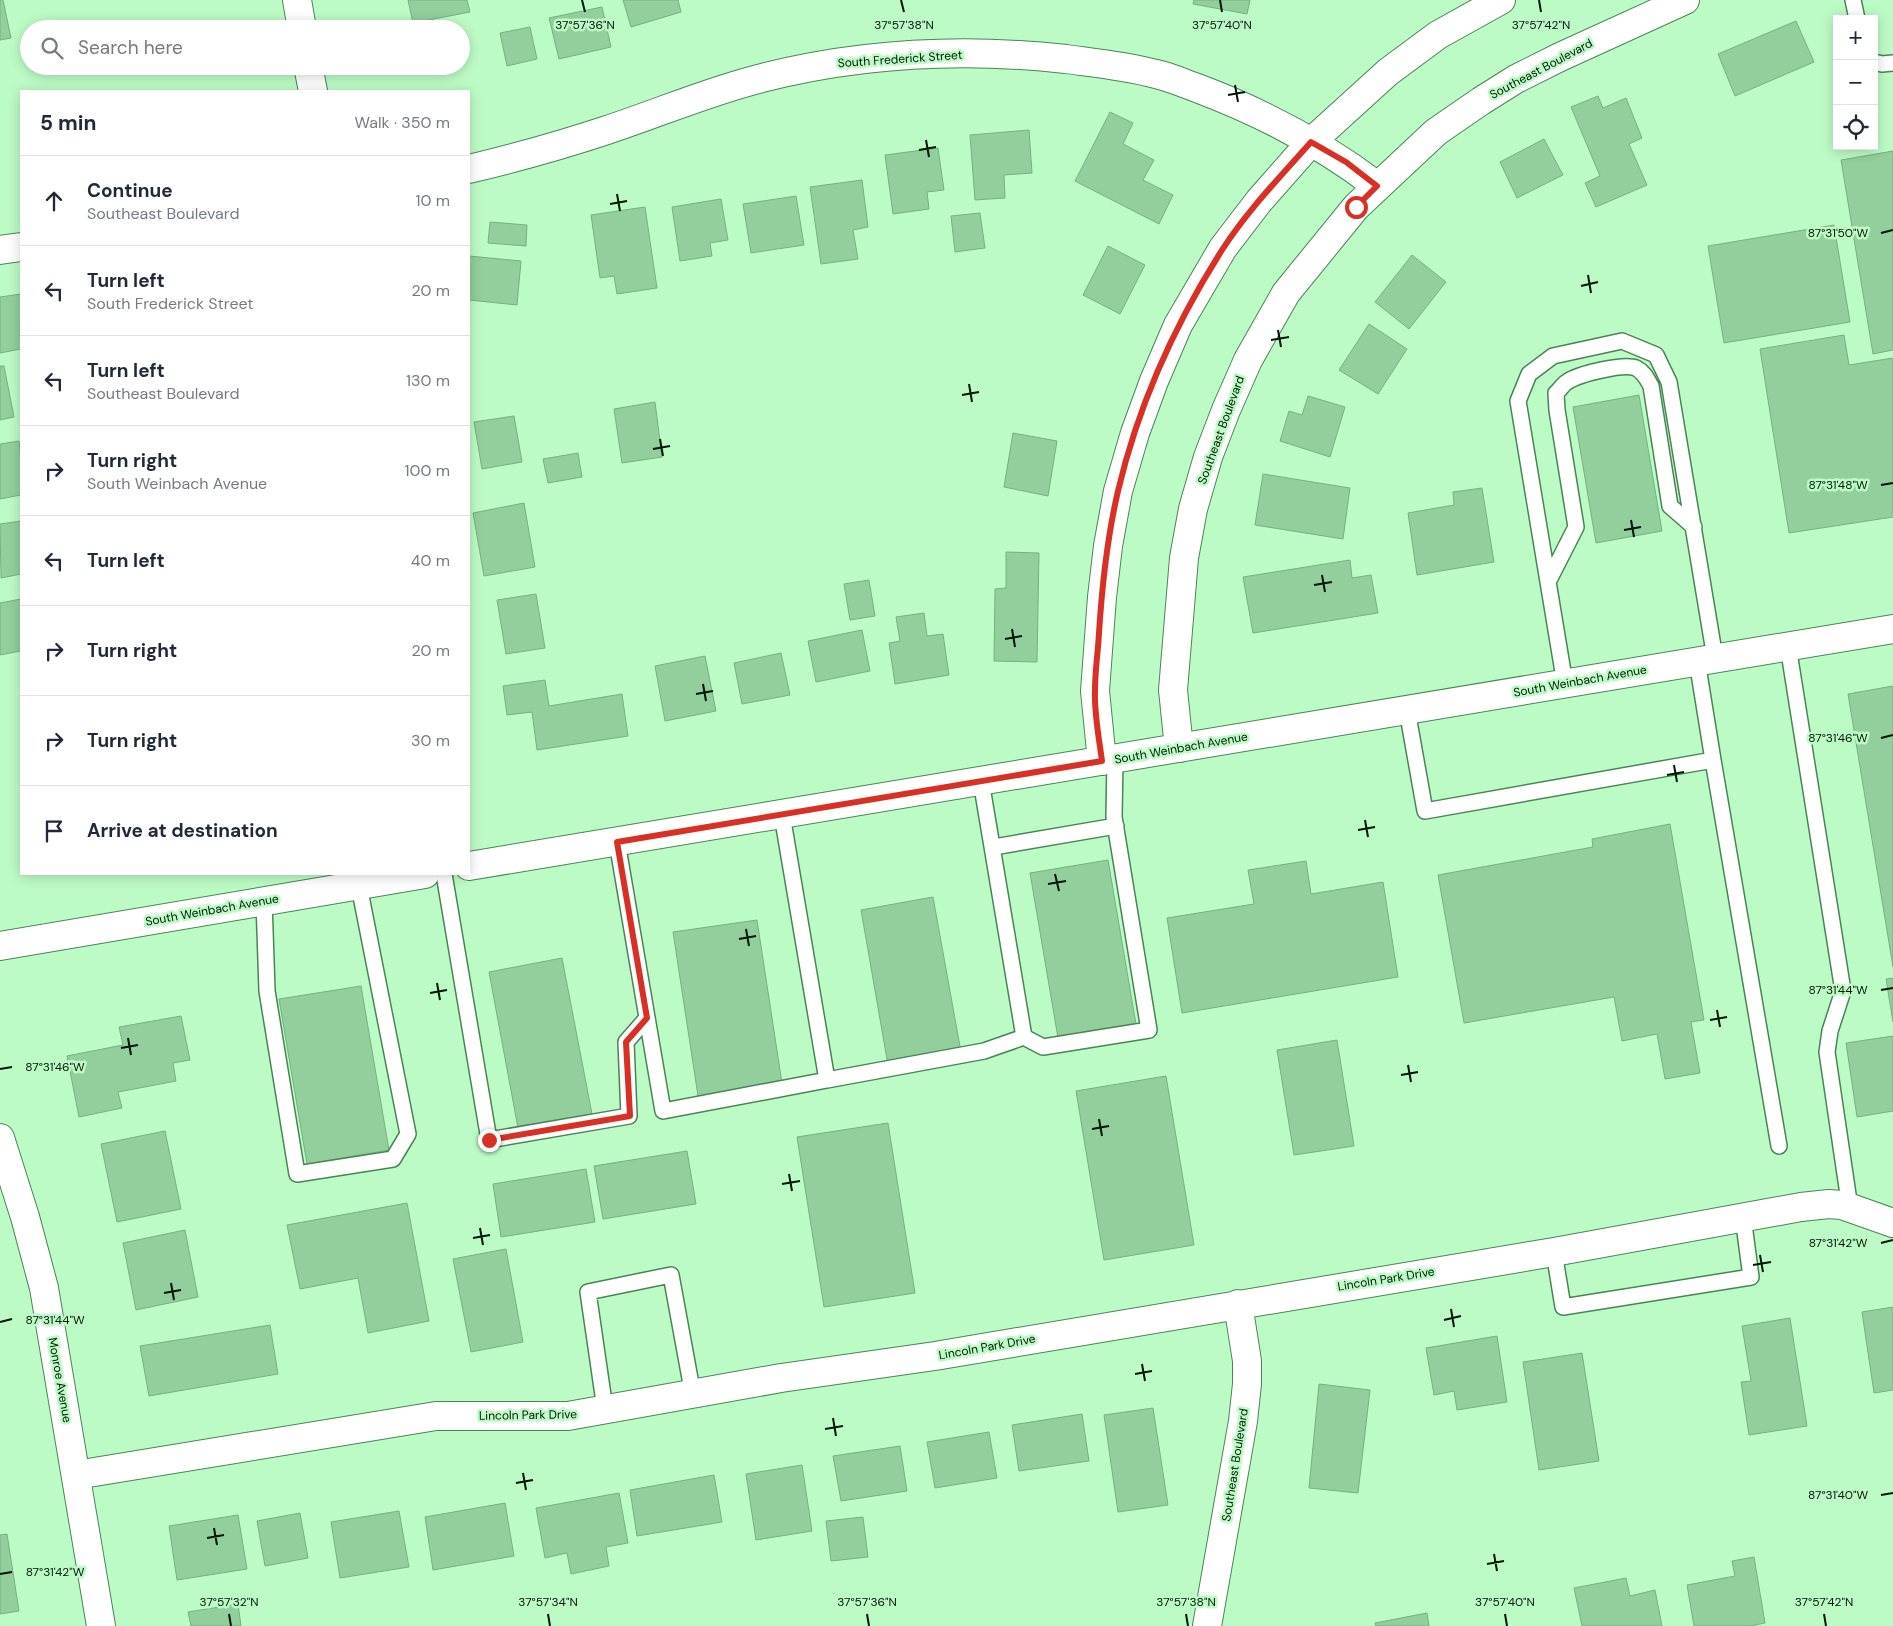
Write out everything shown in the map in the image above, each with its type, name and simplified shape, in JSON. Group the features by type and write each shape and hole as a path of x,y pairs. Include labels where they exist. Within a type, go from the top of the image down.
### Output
{"street":[{"path":"297,0 300,20"},
{"path":"1108,760 1095,691 1108,546 1118,491 1135,434 1154,381 1178,325 1223,248 1259,201 1311,142 1388,72 1438,36 1501,0"},
{"name":"Southeast Boulevard","path":"1179,748 1173,690 1184,558 1193,509 1208,457 1226,410 1248,360 1286,293 1356,207 1436,132 1502,88 1560,57 1685,0"},
{"name":"South Frederick Street","path":"470,169 500,162 606,130 698,97 759,78 858,60 949,53 1034,56 1107,64 1158,74 1268,117 1346,162 1377,186"},
{"path":"310,75 313,90"},
{"path":"0,250 20,247"},
{"name":"South Weinbach Avenue","path":"470,866 1893,629"},
{"name":"South Weinbach Avenue","path":"0,946 419,875"},
{"name":"Monroe Avenue","path":"0,1138 25,1217 44,1288 101,1626"},
{"name":"Lincoln Park Drive","path":"76,1474 436,1416 568,1416 781,1378 935,1356 1554,1252 1801,1207 1829,1204 1842,1205 1893,1223"},
{"name":"Southeast Boulevard","path":"1207,1626 1244,1421 1247,1361 1238,1304"}],"lane":[{"path":"1853,0 1856,15"},
{"path":"1878,63 1893,64"},
{"path":"1564,684 1518,401 1529,374 1553,356 1622,341 1656,355 1669,382 1694,527 1714,760 1779,1146"},
{"path":"1548,582 1576,526 1556,410 1556,393 1566,382 1581,375 1619,368 1635,368 1645,374 1651,386 1670,506 1694,527"},
{"path":"1788,646 1843,991 1830,1031 1827,1052 1850,1208"},
{"path":"1407,710 1425,811 1714,760"},
{"path":"617,842 663,1111 984,1051 1024,1037 1043,1047 1149,1030 1114,817 1108,760"},
{"path":"981,781 994,847 1024,1037"},
{"path":"782,815 827,1080"},
{"path":"994,847 1116,826"},
{"path":"444,875 489,1140 630,1116 626,1042 647,1018"},
{"path":"264,901 266,992 297,1174 393,1159 408,1134 359,886"},
{"path":"1554,1252 1563,1307 1751,1277 1743,1217"},
{"path":"605,1410 588,1292 671,1276 694,1395"}],"building":[{"path":"0,0 3,0 11,38 0,40"},
{"path":"408,0 467,0 470,12 429,20 412,20"},
{"path":"623,0 678,0 681,12 631,27"},
{"path":"1194,0 1250,0 1247,14 1193,4"},
{"path":"602,7 611,47 559,59 549,18"},
{"path":"1796,21 1814,62 1735,96 1718,54"},
{"path":"530,27 537,59 507,66 500,33"},
{"path":"1598,96 1603,108 1626,98 1642,138 1629,144 1647,185 1596,207 1585,183 1600,176 1571,107"},
{"path":"1110,112 1133,123 1123,144 1154,160 1143,180 1173,195 1159,224 1075,181"},
{"path":"1029,130 1032,173 1004,175 1005,198 975,200 970,135"},
{"path":"1544,139 1563,175 1517,198 1500,162"},
{"path":"938,148 944,190 927,192 929,209 893,214 885,155"},
{"path":"1893,151 1893,350 1873,354 1841,160"},
{"path":"862,180 868,227 853,230 858,259 821,264 810,187"},
{"path":"796,196 804,245 751,253 743,204"},
{"path":"721,199 728,240 710,243 712,256 680,261 672,207"},
{"path":"645,207 657,288 617,294 614,276 600,278 591,215"},
{"path":"980,213 985,248 955,252 951,216"},
{"path":"490,222 527,225 526,246 488,243"},
{"path":"1834,225 1850,322 1724,343 1708,246"},
{"path":"1108,246 1145,265 1120,314 1083,295"},
{"path":"1412,255 1446,282 1409,329 1375,302"},
{"path":"470,256 521,261 517,305 470,300"},
{"path":"20,294 20,349 0,353 0,297"},
{"path":"1369,324 1407,349 1378,394 1339,370"},
{"path":"1844,335 1849,365 1893,358 1893,517 1789,533 1760,349"},
{"path":"0,366 4,366 14,417 0,420"},
{"path":"1639,395 1662,531 1596,543 1573,407"},
{"path":"1308,396 1345,407 1330,457 1280,441 1289,411 1302,415"},
{"path":"655,402 662,457 622,463 614,409"},
{"path":"514,416 522,462 482,469 474,422"},
{"path":"1013,433 1057,441 1048,496 1004,487"},
{"path":"19,441 20,495 0,499 0,444"},
{"path":"578,453 582,477 548,483 543,459"},
{"path":"1263,474 1350,488 1343,539 1255,525"},
{"path":"1482,488 1494,562 1417,575 1408,513 1454,505 1453,492"},
{"path":"524,503 535,567 484,576 473,513"},
{"path":"20,521 20,574 1,578 0,524"},
{"path":"1006,552 1039,553 1037,662 994,661 995,589 1006,588"},
{"path":"1350,560 1352,578 1371,575 1378,613 1253,633 1243,577"},
{"path":"869,580 875,616 850,620 844,584"},
{"path":"536,594 545,648 506,654 497,600"},
{"path":"20,599 20,651 0,655 0,603"},
{"path":"924,613 927,636 943,634 949,675 895,684 889,643 900,641 896,617"},
{"path":"862,630 870,671 816,682 808,641"},
{"path":"781,653 790,695 742,704 734,663"},
{"path":"705,656 716,711 665,721 655,666"},
{"path":"545,680 549,706 622,694 628,736 537,750 532,712 507,715 503,686"},
{"path":"1893,686 1893,967 1848,694"},
{"path":"1670,824 1704,1020 1691,1022 1700,1073 1665,1079 1657,1034 1622,1041 1614,997 1464,1023 1438,875 1593,847 1592,839"},
{"path":"1108,860 1136,1024 1058,1038 1030,873"},
{"path":"1306,861 1311,894 1383,882 1398,977 1182,1013 1167,918 1254,904 1248,870"},
{"path":"933,897 961,1052 888,1065 861,910"},
{"path":"757,920 782,1083 698,1096 673,932"},
{"path":"562,958 592,1114 518,1128 489,972"},
{"path":"1893,978 1893,1022 1886,979"},
{"path":"361,986 389,1150 307,1164 279,999"},
{"path":"181,1016 190,1060 173,1063 176,1081 118,1092 122,1108 79,1117 67,1056 123,1045 119,1027"},
{"path":"1893,1036 1893,1111 1857,1117 1846,1043"},
{"path":"1337,1040 1354,1146 1294,1155 1277,1050"},
{"path":"1166,1076 1194,1245 1104,1260 1076,1091"},
{"path":"888,1123 915,1293 824,1307 797,1137"},
{"path":"165,1131 181,1209 117,1222 101,1144"},
{"path":"687,1151 696,1204 603,1219 594,1166"},
{"path":"586,1169 595,1222 501,1237 493,1184"},
{"path":"407,1203 429,1321 368,1333 358,1278 300,1289 287,1225"},
{"path":"185,1230 198,1297 136,1310 123,1243"},
{"path":"506,1249 523,1342 471,1352 453,1259"},
{"path":"1893,1307 1893,1390 1874,1393 1862,1312"},
{"path":"1790,1318 1807,1426 1749,1435 1741,1382 1751,1381 1742,1326"},
{"path":"270,1325 278,1374 149,1396 140,1346"},
{"path":"1497,1336 1507,1402 1457,1410 1454,1391 1434,1395 1426,1348"},
{"path":"1582,1353 1599,1461 1539,1470 1523,1362"},
{"path":"1319,1384 1370,1390 1358,1493 1309,1488"},
{"path":"1153,1408 1168,1505 1118,1512 1104,1415"},
{"path":"1082,1414 1089,1461 1019,1471 1012,1425"},
{"path":"989,1432 997,1478 935,1488 927,1442"},
{"path":"900,1446 907,1491 841,1501 833,1456"},
{"path":"802,1465 812,1531 756,1540 746,1474"},
{"path":"714,1475 722,1522 637,1536 630,1490"},
{"path":"619,1493 628,1543 606,1547 609,1566 571,1574 567,1553 545,1558 536,1508"},
{"path":"505,1503 514,1556 433,1570 425,1517"},
{"path":"399,1511 409,1567 340,1578 331,1522"},
{"path":"300,1513 308,1558 265,1566 257,1521"},
{"path":"238,1515 247,1569 177,1580 169,1526"},
{"path":"863,1517 868,1557 831,1561 826,1521"},
{"path":"7,1534 19,1611 0,1614 0,1535"},
{"path":"1754,1557 1765,1623 1750,1626 1694,1626 1687,1585 1735,1576 1732,1561"},
{"path":"1626,1578 1630,1596 1655,1590 1662,1626 1582,1626 1574,1588"},
{"path":"238,1604 241,1626 191,1626 188,1612"},
{"path":"1427,1613 1429,1626 1376,1626 1375,1623"}],"route":[{"path":"489,1140 630,1116 626,1042 647,1018 617,842 1102,761 1095,691 1108,546 1118,491 1135,434 1154,381 1178,325 1223,248 1259,201 1311,142 1346,162 1377,186 1356,207"}]}
